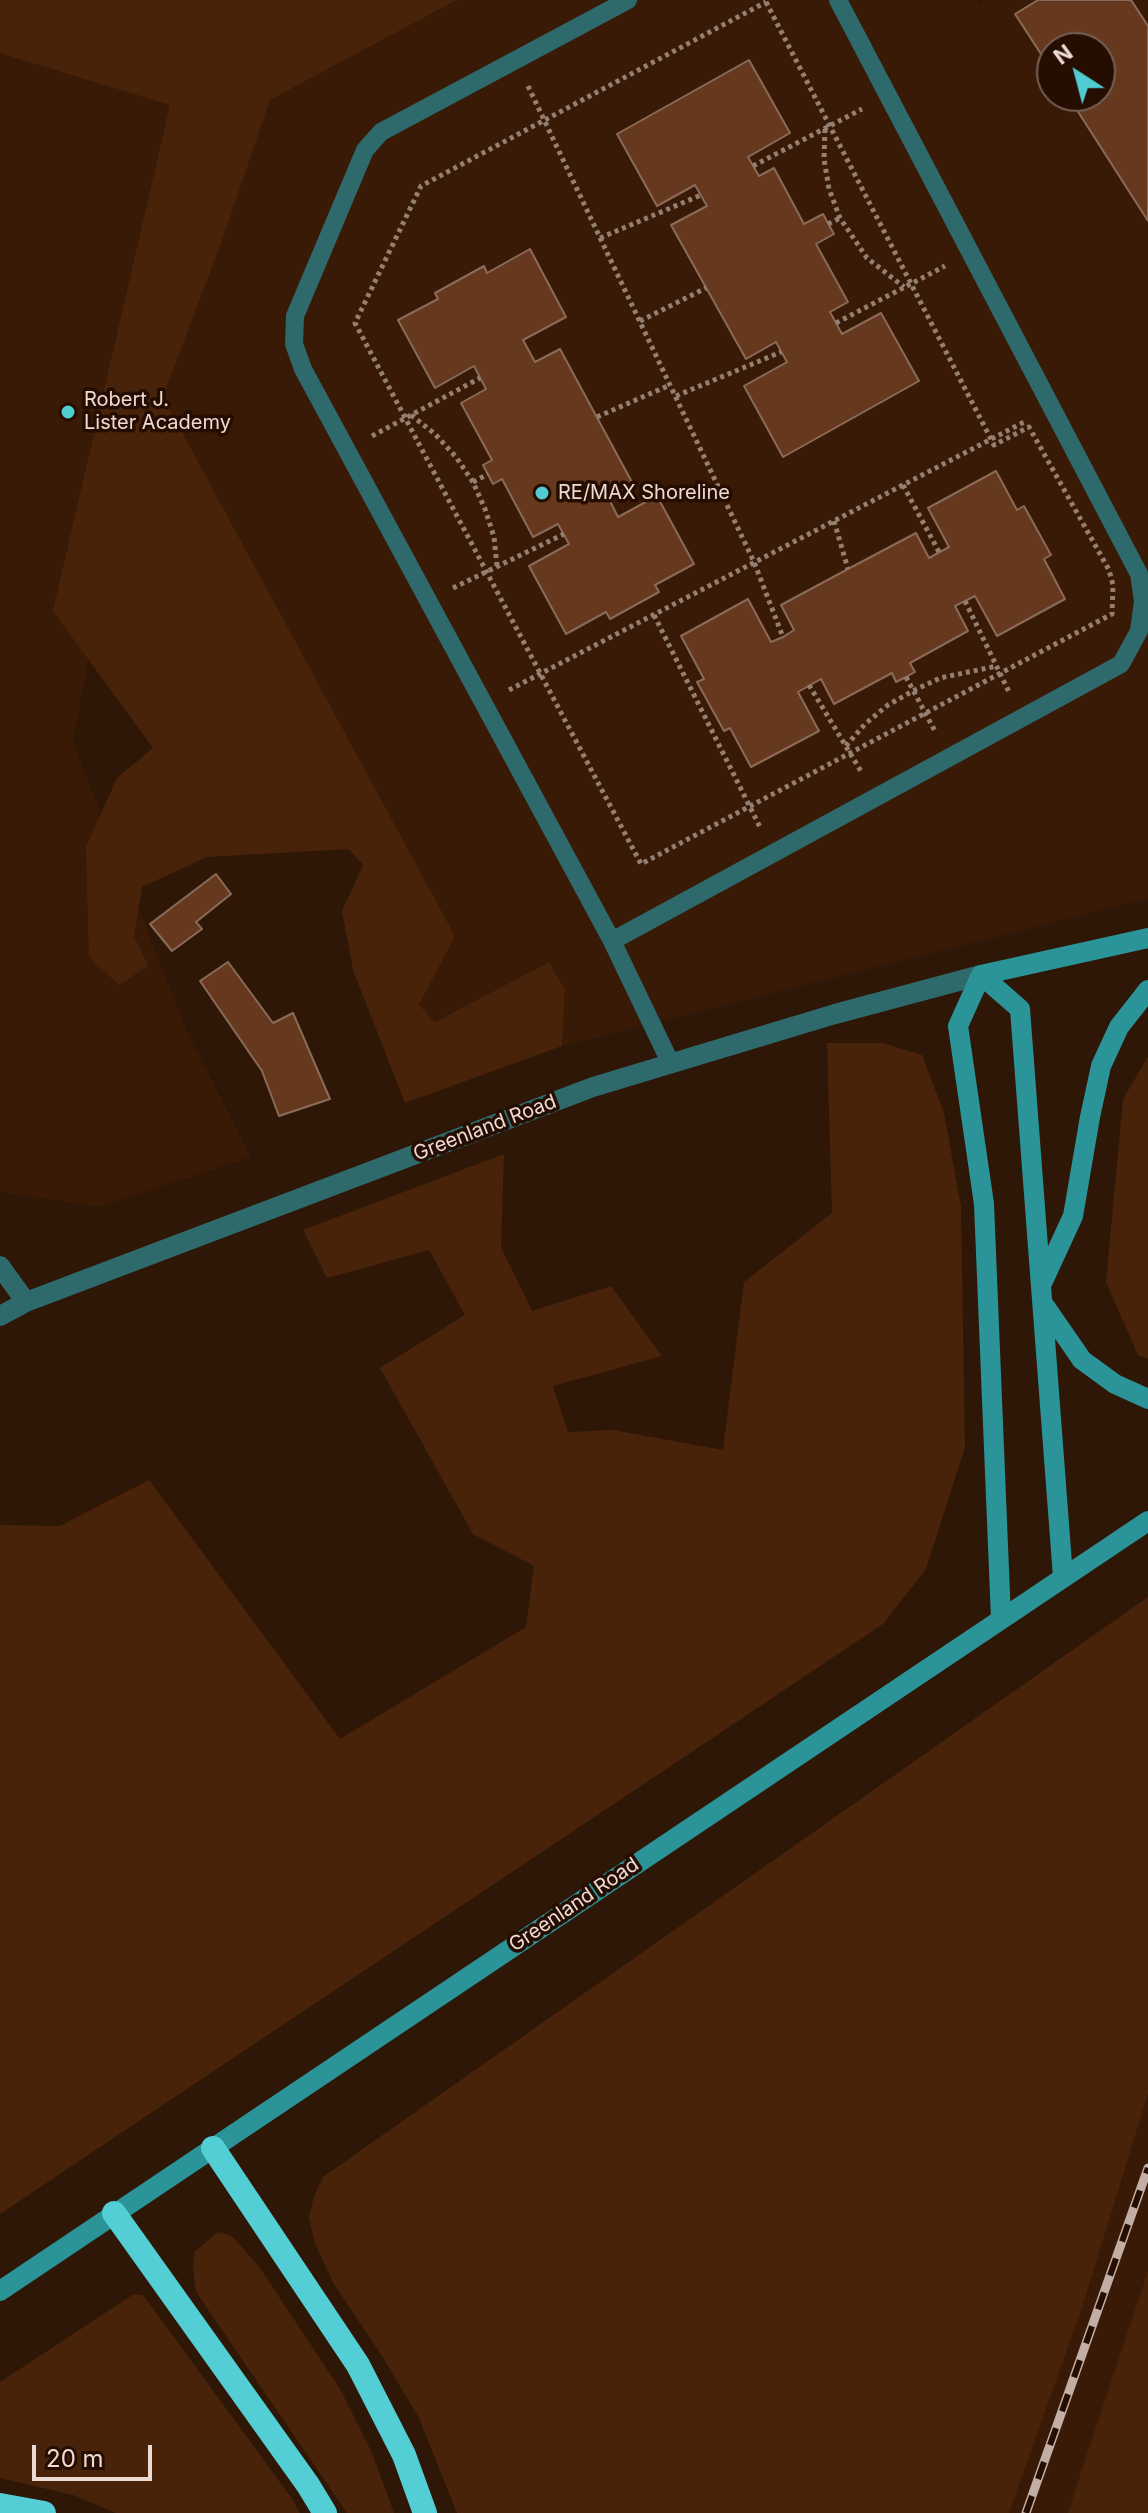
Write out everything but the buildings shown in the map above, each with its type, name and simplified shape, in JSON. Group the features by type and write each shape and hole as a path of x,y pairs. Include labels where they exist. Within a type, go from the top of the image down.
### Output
{"highway":[{"path":"213,2148 358,2365 404,2455 425,2513"},
{"path":"114,2213 325,2513"},
{"path":"0,2505 44,2513"}],"street":[{"path":"981,975 1148,938"},
{"path":"981,975 1020,1009 1063,1577"},
{"path":"981,975 958,1026 984,1204 1001,1619"},
{"name":"Greenland Road","path":"0,1316 26,1302 593,1087 670,1062 981,975"},
{"path":"1043,1294 1073,1216 1101,1066 1119,1027 1148,990"},
{"path":"0,1266 26,1302"},
{"path":"1043,1294 1082,1360 1115,1384 1148,1399"},
{"name":"Greenland Road","path":"0,2291 1148,1521"}],"lane":[{"path":"628,0 381,132 365,150 295,316 294,344 303,369 346,450 612,941 670,1062"},
{"path":"612,941 1121,664 1139,631 1143,601 1139,574 838,0"}],"path":[{"path":"766,2 908,286 994,445 1029,427 1109,570 1114,600 1112,614 641,864 408,417 355,323 421,186 544,120 766,2"},
{"path":"516,60 754,562 783,637"},
{"path":"753,166 888,95"},
{"path":"827,128 824,159 829,189 840,218 867,258 908,286"},
{"path":"600,238 701,195"},
{"path":"828,224 840,218"},
{"path":"836,323 970,252"},
{"path":"640,321 706,288"},
{"path":"676,396 781,352"},
{"path":"346,450 480,378"},
{"path":"597,417 670,385"},
{"path":"484,703 1052,407"},
{"path":"408,417 435,434 473,482 494,537 497,566"},
{"path":"473,482 488,474"},
{"path":"903,485 939,552"},
{"path":"834,521 848,569"},
{"path":"428,600 564,534"},
{"path":"965,601 1022,719"},
{"path":"654,615 774,853"},
{"path":"846,746 865,724 888,705 913,691 940,678 997,666"},
{"path":"906,677 949,758"},
{"path":"809,685 877,797"}],"shaded area":[{"path":"0,0 457,0 270,100 223,238 163,397 455,936 419,1005 435,1022 549,962 565,989 562,1046 405,1103 353,970 342,911 363,865 349,849 207,857 142,887 134,936 148,966 119,985 89,957 86,847 117,778 153,748 53,611 170,105 0,53"},
{"path":"457,0 977,0 979,3 983,0 1148,0 1148,899 562,1046 565,989 549,962 435,1022 419,1005 455,936 163,397 223,238 270,100"},
{"name":"Robert J. Lister Academy","path":"0,21 197,83 73,742 188,1034 251,1157 100,1207 0,1192"},
{"path":"827,1043 883,1043 922,1055 944,1113 961,1206 965,1447 926,1569 883,1624 0,2214 0,1525 60,1526 149,1480 340,1739 526,1627 534,1566 473,1534 380,1368 465,1315 429,1250 327,1278 303,1230 504,1154 501,1247 532,1311 611,1286 662,1356 553,1386 568,1432 613,1430 723,1450 744,1282 832,1213"},
{"path":"1148,1057 1148,1359 1138,1355 1106,1282 1123,1099"},
{"path":"1148,1597 1148,2094 1082,2308 1009,2513 457,2513 419,2418 334,2284 315,2244 309,2217 323,2177"},
{"path":"1148,2094 1148,2271 1068,2513 1009,2513 1082,2308"},
{"path":"218,2232 232,2236 260,2268 340,2389 372,2453 394,2513 347,2513 196,2292 194,2252"},
{"path":"1148,2271 1148,2513 1068,2513 1081,2472"},
{"path":"134,2294 143,2295 300,2513 116,2513 73,2495 0,2478 0,2382"}],"railway":[{"path":"1026,2513 1148,2168"}],"place":[{"name":"Robert J. Lister Academy","path":"68,412"},
{"name":"RE/MAX Shoreline","path":"542,493"}]}
